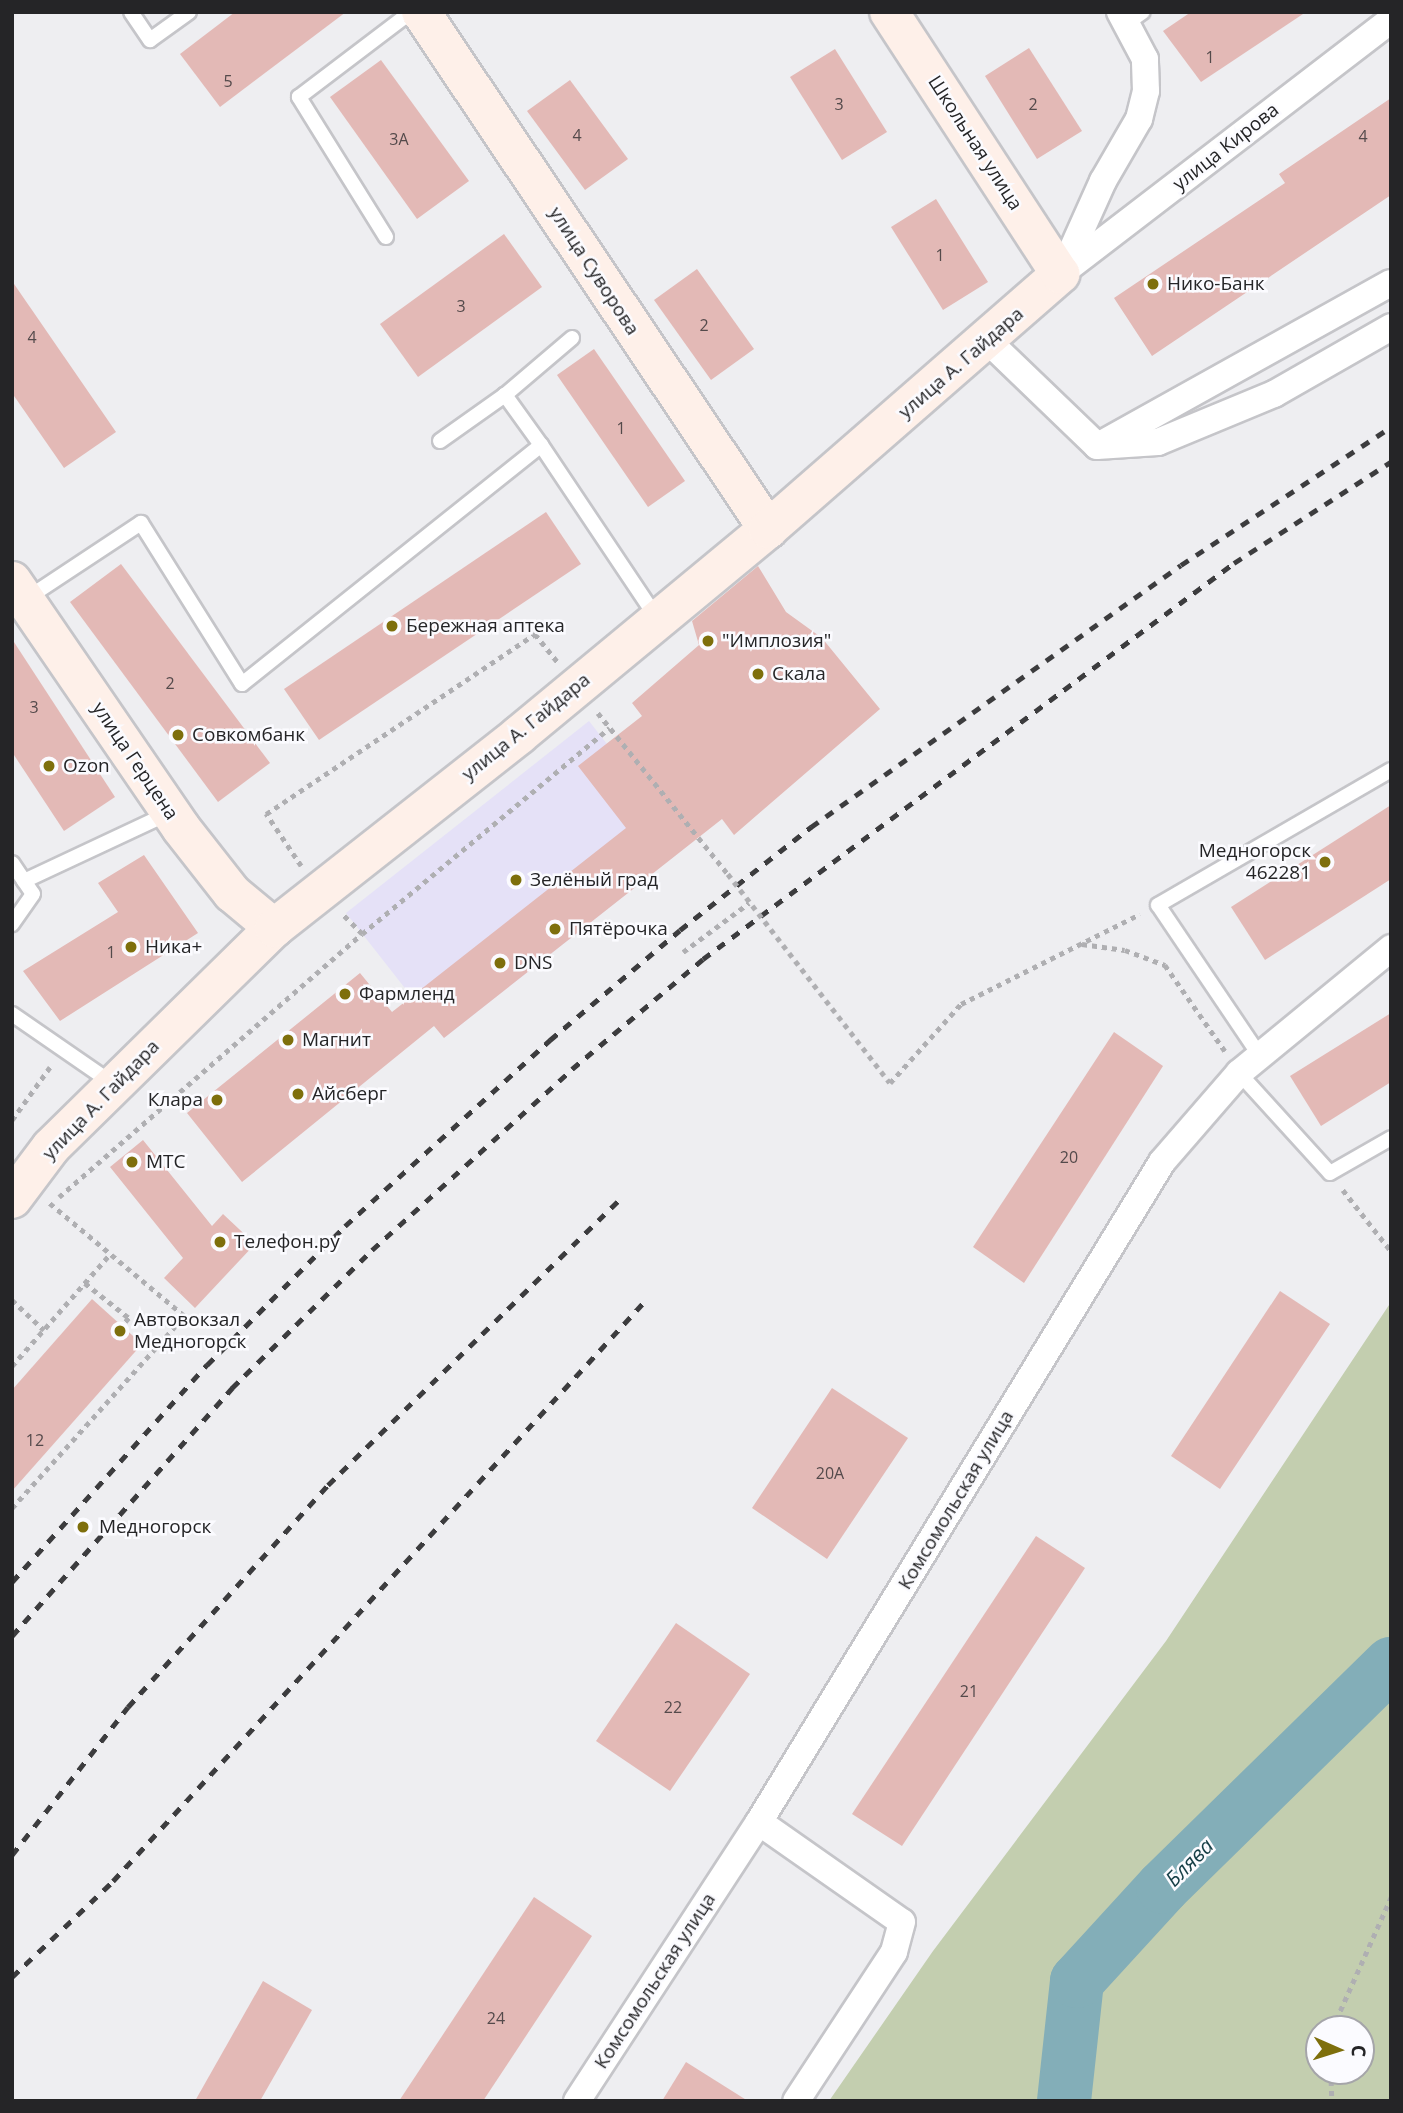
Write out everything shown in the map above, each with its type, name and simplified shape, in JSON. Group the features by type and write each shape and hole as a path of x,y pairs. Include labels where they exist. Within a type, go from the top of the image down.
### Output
{"street":[{"name":"улица Суворова","path":"421,12 768,529"},
{"name":"Школьная улица","path":"889,12 1060,274"},
{"path":"1060,274 1141,110 1146,91 1145,59 1130,16"},
{"name":"улица Кирова","path":"1060,274 1391,20"},
{"name":"улица А. Гайдара","path":"29,1195 51,1147 274,928 318,890 519,735 657,618 768,529 988,341 1060,274"},
{"path":"1097,446 1391,283"},
{"path":"988,341 1097,446 1158,442 1273,394 1391,327"},
{"name":"улица Герцена","path":"16,597 170,812 232,893 274,928"},
{"name":"Комсомольская улица","path":"577,2101 759,1822 1163,1162 1240,1073 1391,948"},
{"path":"759,1822 902,1923 894,1952 796,2101"}],"lane":[{"path":"131,12 150,40 189,12"},
{"path":"386,237 299,97 411,12"},
{"path":"440,441 505,395 572,338"},
{"path":"505,395 657,618"},
{"path":"16,597 141,523 242,684 541,445"},
{"path":"1260,1056 1158,905 1391,770"},
{"path":"24,881 170,812"},
{"path":"12,863 33,894 12,924"},
{"path":"12,1014 114,1084"},
{"path":"1240,1073 1330,1173 1391,1138"}],"path":[{"path":"12,1508 184,1315 110,1254 29,1195 362,934 609,728"},
{"path":"674,810 890,1083 961,1004 1158,905"},
{"path":"318,890 362,934"},
{"path":"683,952 750,903"},
{"path":"1081,944 1125,950 1165,965 1240,1073"},
{"path":"12,1120 63,1049"},
{"path":"1330,1173 1391,1251"},
{"path":"12,1366 110,1254"},
{"path":"85,1283 130,1318 122,1326"},
{"path":"12,1300 44,1330"},
{"path":"1338,2015 1391,1897"}],"shaded area":[{"name":"Зелёный град","path":"589,721 687,846 444,1038 346,913"}],"green space":[{"path":"1391,1302 1391,2101 829,2101 933,1951 1166,1641"}],"building":[{"path":"235,12 346,12 220,107 180,54"},
{"path":"1191,12 1306,12 1201,82 1163,31"},
{"path":"1029,48 1082,131 1037,159 985,76"},
{"path":"835,49 887,132 842,160 790,77"},
{"path":"381,60 469,181 417,219 330,97"},
{"path":"570,80 628,159 585,190 527,111"},
{"path":"1391,98 1391,195 1152,356 1114,298 1285,183 1279,174"},
{"path":"936,199 988,282 943,310 891,227"},
{"path":"504,234 542,287 418,377 380,324"},
{"path":"697,269 754,349 711,380 654,300"},
{"path":"12,281 116,432 64,468 12,393"},
{"path":"594,349 685,481 648,507 557,375"},
{"path":"546,512 581,564 319,740 284,689"},
{"path":"121,564 270,763 218,802 70,602"},
{"path":"758,566 786,612 822,638 880,709 734,835 722,819 444,1038 434,1026 242,1182 187,1113 360,973 392,1012 626,828 578,766 642,716 632,703 699,645 692,621"},
{"path":"12,639 115,797 64,831 12,752"},
{"path":"1391,805 1391,879 1265,960 1231,907"},
{"path":"144,855 198,933 60,1021 23,971 118,912 98,883"},
{"path":"1391,1013 1391,1082 1321,1126 1290,1076"},
{"path":"1114,1032 1163,1066 1024,1283 973,1247"},
{"path":"143,1140 212,1226 223,1214 255,1244 195,1308 164,1278 183,1258 110,1167"},
{"path":"1280,1291 1330,1324 1220,1489 1171,1456"},
{"path":"92,1299 142,1344 12,1491 12,1390"},
{"path":"832,1388 908,1438 827,1559 752,1508"},
{"path":"1036,1536 1085,1568 902,1846 852,1814"},
{"path":"676,1623 750,1674 670,1791 596,1741"},
{"path":"534,1897 592,1936 483,2101 399,2101"},
{"path":"263,1981 312,2010 260,2101 195,2101"},
{"path":"686,2062 748,2101 662,2101"}],"waterway":[{"name":"Блява","path":"1064,2101 1077,1981 1163,1887 1391,1664"}],"railway":[{"path":"12,1582 207,1365 345,1226 550,1040 680,930 811,827 1181,565 1391,427"},
{"path":"12,1636 232,1388 372,1250 572,1069 703,959 1234,563 1391,462"},
{"path":"12,1855 128,1707 328,1485 618,1201"},
{"path":"12,1977 113,1881 646,1300"}],"place":[{"name":"Нико-Банк","path":"1153,284"},
{"name":"Бережная аптека","path":"392,626"},
{"name":"\"Имплозия\"","path":"708,641"},
{"name":"Скала","path":"758,674"},
{"name":"Совкомбанк","path":"178,735"},
{"name":"Ozon","path":"49,766"},
{"name":"Медногорск 462281","path":"1325,862"},
{"name":"Зелёный град","path":"516,880"},
{"name":"Пятёрочка","path":"555,929"},
{"name":"Ника+","path":"131,947"},
{"name":"DNS","path":"500,963"},
{"name":"Фармленд","path":"345,994"},
{"name":"Магнит","path":"288,1040"},
{"name":"Айсберг","path":"298,1094"},
{"name":"Клара","path":"217,1100"},
{"name":"МТС","path":"132,1162"},
{"name":"Телефон.ру","path":"220,1242"},
{"name":"Автовокзал Медногорск","path":"120,1331"},
{"name":"Медногорск","path":"83,1527"}]}
